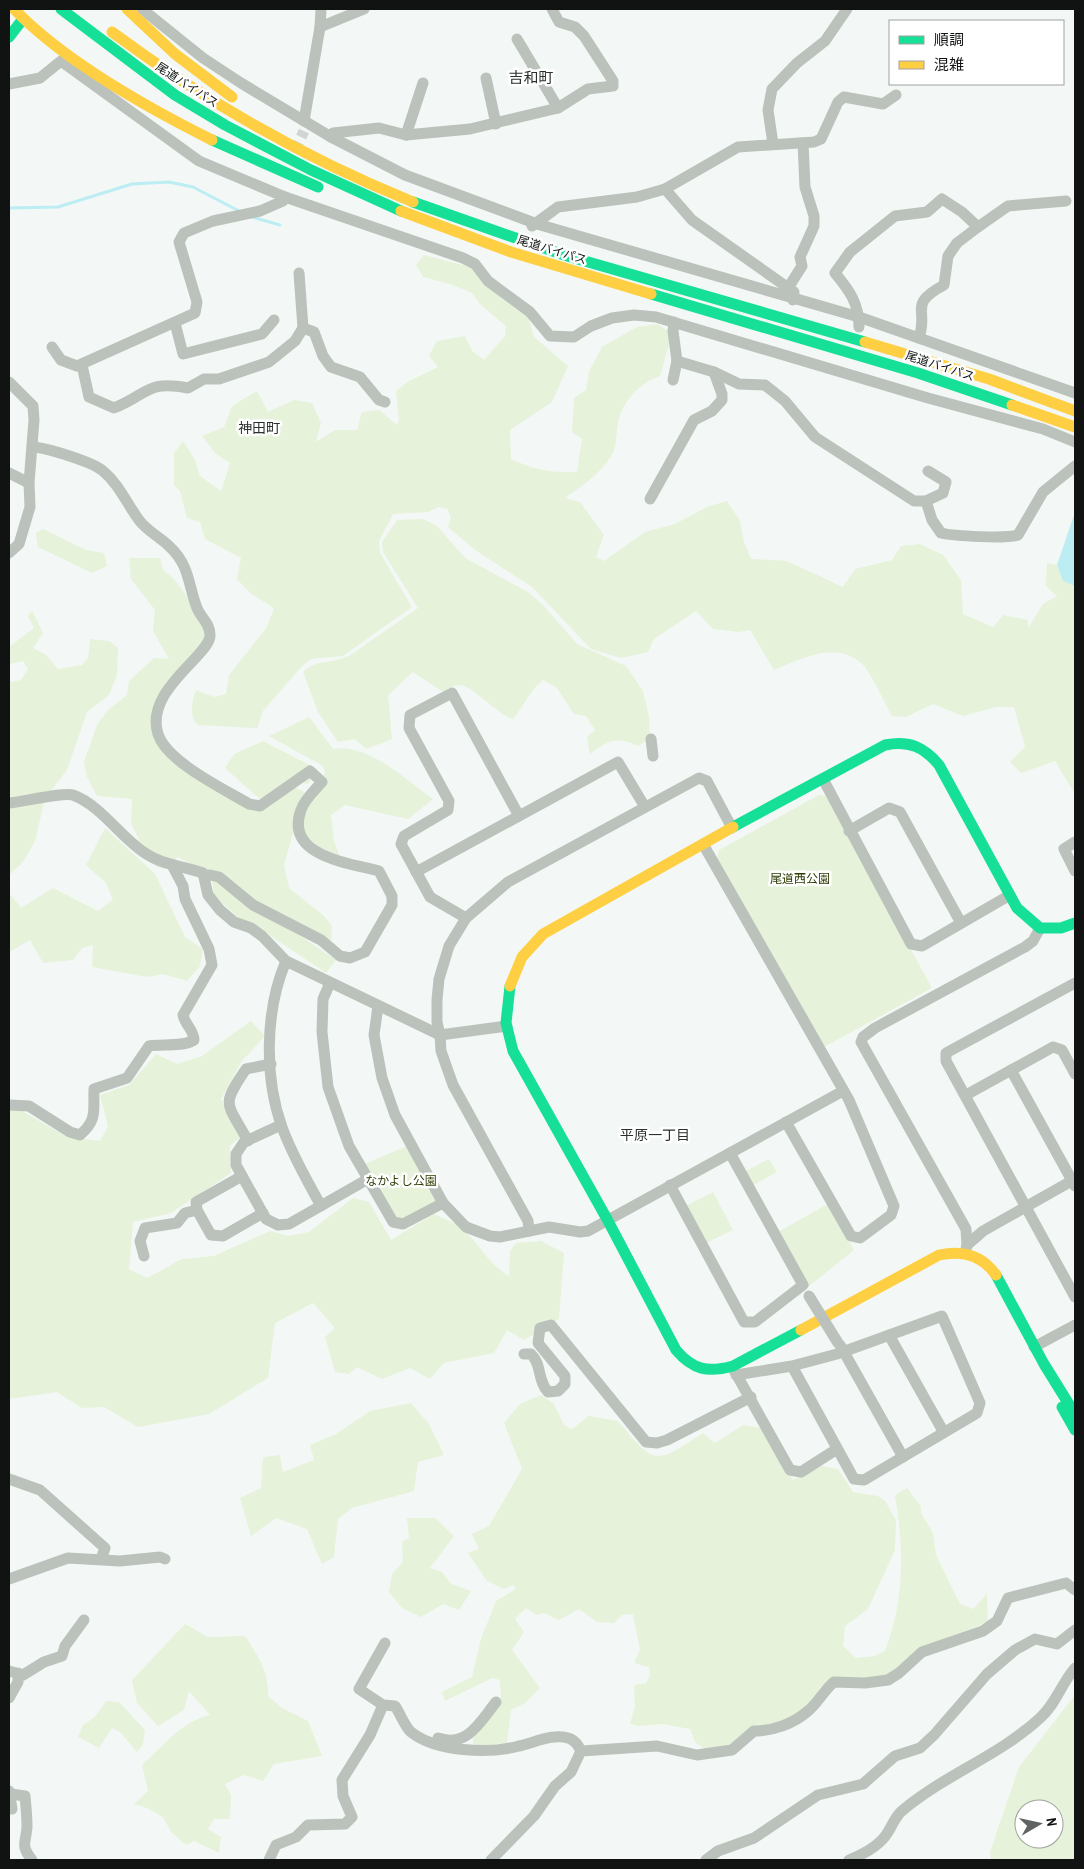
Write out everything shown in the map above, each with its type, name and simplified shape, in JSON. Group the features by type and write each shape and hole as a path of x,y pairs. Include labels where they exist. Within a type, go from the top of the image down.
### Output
{"main road":[{"path":"14,9 63,58 208,140 258,163 352,200 466,236"},
{"name":"尾道バイパス","path":"61,9 130,63 176,95 225,125 354,190 425,222 549,263 918,373 1075,427"},
{"path":"127,9 182,60 212,84 247,107 402,196"},
{"path":"9,37 23,19"},
{"name":"尾道バイパス","path":"102,24 131,46 233,113 316,157 402,196 516,238 929,360 1075,411"},
{"path":"1075,923 1061,928 1040,928 1017,908 939,765 930,753 916,744 900,741 885,745 543,934 523,956 513,976 507,1005 506,1026 510,1043 522,1069 607,1219 676,1350 687,1364 708,1372 734,1371 774,1342 939,1256 966,1249 986,1263 998,1280 1034,1347 1075,1414"},
{"path":"1034,1347 1047,1382 1075,1430"}],"street":[{"path":"23,19 32,9"},
{"path":"142,9 203,58 305,125 405,175 533,226 919,338 1075,393"},
{"path":"305,125 321,9"},
{"path":"320,27 364,9"},
{"path":"331,137 333,132 380,128 406,135 470,130 558,108 588,89 613,86 613,81 584,36 575,27 559,22 552,9"},
{"path":"773,144 768,110 772,89 797,63 825,41 847,9"},
{"path":"517,39 558,108"},
{"path":"9,84 40,78 63,58 198,161 463,258 477,259 488,281 530,312 550,336 574,338 591,326 612,318 634,315 656,317 847,369 1043,429 1075,442"},
{"path":"486,78 496,124"},
{"path":"406,135 423,83"},
{"path":"533,226 558,207 637,197 666,189 738,147 803,143 821,139 838,102 844,97 883,104 896,95"},
{"path":"788,288 802,266 800,257 814,226 814,216 803,173 803,143"},
{"path":"666,189 692,220 794,292 793,300"},
{"path":"52,346 61,360 77,366 195,313 197,302 179,242 184,233 213,222 260,211 283,201 280,190"},
{"path":"859,322 859,312 852,294 835,272 850,252 895,216 927,212 942,199 962,212 978,227"},
{"path":"919,338 922,329 920,306 928,294 944,285 948,256 957,243 1008,206 1066,200"},
{"path":"82,364 90,397 114,408 130,402 151,386 168,384 188,388 204,379 219,379 270,362 295,342 303,328 299,273"},
{"path":"175,322 183,354 262,334 274,320"},
{"path":"673,380 677,361 673,331 674,322"},
{"path":"303,328 314,332 323,356 331,367 360,377 379,400 385,402"},
{"path":"677,361 714,372 739,384 765,385 786,401 814,437 914,501 926,501 943,493 946,482 928,472"},
{"path":"650,499 694,420 712,411 722,400 722,394 714,372"},
{"path":"9,382 33,406 29,483 30,507 24,534 19,544 9,553"},
{"path":"32,447 47,448 103,470 128,501 139,520 171,547 189,576 197,609 209,626 210,637 206,646 169,686 156,717 157,730 163,742 190,770 249,804 260,806 310,771 322,782 301,808 298,820 305,842 310,848 326,856 379,871 392,896 392,905 365,952 350,958 340,956 321,940 252,905 219,877 210,875 204,877"},
{"path":"926,501 932,520 941,533 955,536 1010,538 1018,535 1043,492 1075,466"},
{"path":"9,473 29,483"},
{"path":"466,918 430,896 401,844 404,836 448,810 449,801 409,728 410,715 452,693 519,816"},
{"path":"651,739 653,756"},
{"path":"416,872 618,762 645,807"},
{"path":"529,1231 528,1221 453,1085 441,1051 437,1022 439,979 449,946 466,918 508,882 699,778 707,782 732,828"},
{"path":"823,779 911,944 922,946 1010,895"},
{"path":"9,804 72,794 90,804 121,834 146,854 172,865 190,868 203,873 208,895 220,910 234,922 251,928 262,936 286,961 440,1035 506,1026"},
{"path":"850,830 889,808 900,812 961,923"},
{"path":"1075,842 1064,849 1075,871"},
{"path":"703,844 849,1100 894,1206 891,1215 860,1238 851,1236 786,1122"},
{"path":"9,1104 29,1106 70,1132 80,1135 91,1125 94,1118 94,1089 127,1078 149,1046 168,1043 182,1044 194,1040 194,1033 184,1021 184,1015 212,965 209,949 185,899 183,886 172,865"},
{"path":"966,1249 966,1229 861,1042 862,1037 875,1028 1025,947 1033,941 1040,928"},
{"path":"286,961 280,974 272,1015 271,1064 274,1096 281,1125 296,1162 321,1206"},
{"path":"330,983 323,999 322,1032 328,1087 349,1146 393,1222 403,1224 443,1203"},
{"path":"1075,983 946,1053 946,1061 1075,1297"},
{"path":"378,1006 374,1035 382,1078 396,1114 443,1203 466,1227 479,1234 500,1237 549,1227 580,1232 588,1231 843,1091"},
{"path":"966,1095 1053,1047 1062,1050 1075,1074"},
{"path":"248,1141 228,1104 229,1094 246,1069 271,1064"},
{"path":"966,1249 983,1231 1074,1182 1011,1070"},
{"path":"281,1125 248,1141 236,1154 236,1165 266,1219 278,1225 289,1224 368,1179"},
{"path":"730,1153 806,1290 841,1347 903,1457"},
{"path":"242,1176 196,1202 196,1210 211,1235 223,1236 263,1213"},
{"path":"670,1185 744,1322 755,1322 806,1290"},
{"path":"144,1256 140,1241 145,1228 177,1223 184,1214 196,1210"},
{"path":"792,1366 854,1479 864,1480 943,1431 977,1413 980,1403 942,1316 889,1334 841,1347 792,1366 734,1371 751,1397 790,1470 801,1472 837,1449"},
{"path":"524,1354 531,1354 537,1359 541,1384 548,1392 558,1391 564,1384 564,1376 538,1343 540,1328 551,1325 646,1442 657,1443 667,1440 751,1397"},
{"path":"1034,1347 1075,1325"},
{"path":"889,1334 943,1431"},
{"path":"9,1479 40,1490 105,1548 101,1559"},
{"path":"9,1579 68,1558 120,1561 160,1557 165,1559"},
{"path":"581,1751 657,1746 697,1755 732,1750 754,1731 766,1731 783,1726 809,1711 834,1682 865,1683 888,1680 899,1673 922,1652 983,1631 997,1621 1008,1598 1056,1584 1066,1583 1075,1590"},
{"path":"13,1672 23,1675 44,1662 62,1656 65,1646 84,1620"},
{"path":"706,1860 718,1851 754,1838 818,1795 863,1784 895,1756 920,1748 934,1735 988,1674 1015,1650 1035,1639 1057,1644 1075,1630"},
{"path":"385,1643 359,1689 383,1705 395,1706 410,1731 443,1747 476,1749 516,1747 552,1738 567,1737 576,1742 581,1751"},
{"path":"849,1860 877,1845 888,1834 898,1813 935,1785 998,1750 1040,1718 1051,1707 1066,1678 1075,1668"},
{"path":"9,1698 18,1682 13,1672"},
{"path":"427,1739 434,1737 447,1741 468,1736 496,1702"},
{"path":"269,1860 276,1845 296,1837 308,1825 345,1824 352,1817 343,1796 342,1780 370,1735 383,1705"},
{"path":"491,1860 534,1816 555,1786 571,1772 581,1751"},
{"path":"12,1809 10,1792 25,1796 27,1828 23,1844 26,1853 32,1860"}],"green space":[{"path":"424,255 474,268 502,299 515,304 528,316 534,337 568,366 552,402 510,430 511,459 528,466 559,472 577,472 582,439 572,432 574,398 586,390 589,371 602,347 637,327 658,324 672,334 660,376 639,388 628,400 620,415 615,447 610,458 593,477 565,498 580,502 604,535 596,557 604,561 645,532 675,524 707,507 727,501 740,521 744,542 751,559 787,561 843,587 855,569 892,560 901,546 920,544 943,555 961,580 963,614 993,627 1003,615 1028,620 1028,628 1043,604 1057,596 1046,586 1047,563 1057,565 1063,581 1075,586 1075,794 1055,761 1021,773 1010,762 1025,747 1014,707 996,707 963,716 933,704 906,717 892,716 865,667 851,656 841,653 829,652 806,657 774,670 750,630 739,632 713,629 696,611 654,639 648,652 621,658 591,649 532,587 475,550 448,527 451,518 447,509 439,507 428,512 393,514 379,541 380,553 412,607 343,656 311,659 301,667 263,711 257,728 198,725 192,713 192,704 196,690 214,697 226,694 229,675 267,627 274,608 250,593 237,579 241,558 205,539 200,522 187,518 180,491 174,485 174,453 183,441 195,460 200,476 221,491 230,463 216,454 202,436 224,427 232,406 257,391 268,412 294,400 312,403 321,423 316,442 335,430 357,430 362,412 379,410 397,425 399,420 396,391 409,381 438,367 429,356 437,341 465,336 472,351 484,360 505,336 506,326 480,304 472,293 450,284 423,277 416,265"},
{"path":"423,519 437,526 465,558 528,592 543,605 577,644 626,666 643,691 649,717 650,739 638,746 624,741 613,741 602,745 590,754 587,737 595,730 586,716 574,714 557,688 543,680 534,689 513,719 500,712 466,687 456,686 443,692 413,672 388,695 392,739 366,749 355,739 338,742 318,712 303,672 319,663 349,656 418,608 383,552 382,542 397,520"},
{"path":"43,529 86,550 104,553 107,566 92,573 38,547 36,533"},
{"path":"129,558 160,558 163,570 171,576 183,591 194,608 207,635 198,652 171,685 155,730 205,783 249,808 295,787 305,792 284,865 289,888 324,916 332,926 331,944 254,903 178,857 165,869 157,867 134,849 139,839 131,824 132,799 97,796 87,777 84,762 97,725 108,710 127,695 129,681 154,658 169,659 153,631 155,610 131,579"},
{"path":"32,611 43,633 33,648 46,655 58,669 82,665 88,658 90,639 109,641 118,648 117,675 109,695 87,712 67,770 45,798 35,841 23,862 9,875 9,682 21,680 28,669 23,661 9,664 9,647 34,628 28,616"},
{"path":"309,717 333,749 346,748 359,751 386,764 433,799 408,819 345,805 331,815 334,841 339,855 307,842 301,827 311,789 325,773 323,766 269,736"},
{"path":"263,741 317,769 308,784 292,781 262,801 225,768 234,754"},
{"name":"尾道西公園","path":"819,795 826,796 932,988 824,1047 717,858 719,850"},
{"path":"105,828 155,874 185,937 203,949 200,966 187,981 163,974 147,977 92,967 93,945 82,948 73,960 43,963 30,940 9,952 9,893 21,908 53,888 98,911 113,900 106,883 86,865"},
{"path":"212,880 218,880 336,960 326,973 262,930 244,923 214,895"},
{"path":"251,1021 265,1036 241,1062 221,1099 240,1137 230,1146 231,1173 171,1213 133,1222 129,1269 147,1278 182,1259 214,1256 270,1231 288,1236 309,1232 353,1198 369,1202 391,1240 434,1214 451,1221 465,1231 491,1261 509,1276 510,1251 516,1243 541,1241 564,1253 559,1319 524,1340 507,1330 494,1353 444,1363 430,1379 410,1368 382,1379 357,1367 349,1374 335,1372 325,1337 335,1328 313,1303 275,1323 268,1378 209,1414 138,1427 104,1407 82,1408 57,1392 9,1399 9,1106 15,1107 67,1137 100,1141 108,1126 100,1095 129,1085 156,1054 177,1064 202,1056"},
{"name":"なかよし公園","path":"409,1145 438,1202 403,1222 396,1220 365,1164"},
{"path":"769,1159 777,1172 752,1186 744,1172"},
{"path":"713,1192 733,1230 706,1243 686,1206"},
{"path":"828,1204 854,1250 808,1287 778,1232"},
{"path":"541,1395 554,1404 564,1425 572,1429 589,1416 618,1421 641,1447 657,1456 675,1451 703,1433 715,1443 743,1425 761,1428 793,1480 822,1466 838,1469 853,1492 878,1496 885,1501 896,1520 895,1550 868,1609 845,1626 843,1646 856,1658 875,1656 885,1651 892,1632 901,1574 900,1535 895,1495 907,1488 921,1506 921,1513 933,1533 936,1555 960,1604 973,1609 987,1594 988,1622 921,1648 886,1679 832,1682 820,1687 810,1705 785,1721 767,1726 758,1724 732,1747 706,1750 695,1742 690,1729 662,1724 639,1726 630,1724 635,1706 634,1685 646,1683 650,1675 649,1667 634,1663 640,1650 633,1614 622,1615 614,1623 597,1622 579,1609 559,1620 544,1613 536,1615 526,1608 515,1619 524,1632 512,1650 540,1688 525,1703 511,1710 507,1743 473,1746 473,1735 501,1700 500,1680 492,1678 445,1701 442,1692 472,1677 481,1639 496,1601 516,1589 514,1585 504,1589 487,1581 468,1553 479,1549 472,1534 489,1526 522,1469 504,1423 520,1404"},
{"path":"411,1403 429,1424 444,1455 418,1462 414,1491 352,1508 338,1519 334,1557 322,1564 307,1529 276,1518 251,1536 240,1498 261,1488 263,1457 280,1455 283,1472 314,1460 310,1445 336,1434 370,1411"},
{"path":"407,1518 435,1518 454,1536 430,1568 442,1572 451,1584 471,1591 459,1610 443,1604 421,1617 402,1608 389,1592 392,1574 403,1562 402,1542 409,1538"},
{"path":"185,1624 208,1637 245,1636 265,1671 268,1696 282,1708 308,1721 322,1756 274,1764 263,1781 244,1775 225,1784 231,1795 230,1819 214,1819 208,1829 221,1837 219,1853 194,1841 186,1845 171,1832 163,1817 147,1808 134,1804 148,1791 142,1765 182,1728 210,1715 189,1691 184,1710 158,1726 137,1703 132,1680"},
{"path":"1075,1695 1075,1860 991,1860 990,1852 1019,1767"},
{"path":"106,1701 119,1702 145,1730 143,1745 137,1752 120,1732 112,1728 99,1748 78,1737 83,1725 95,1717"}],"water":[{"path":"1075,512 1075,586 1063,581 1057,565"}],"waterway":[{"path":"9,208 58,207 132,184 169,182 193,187 239,211"},
{"path":"252,217 280,225"}],"tunnel":[{"path":"294,152 304,131"}],"traffic: fast":[{"path":"61,9 175,95 225,125 311,170 401,211"},
{"path":"9,37 23,19"},
{"path":"212,140 318,187"},
{"path":"413,202 564,255 865,342"},
{"path":"651,294 918,373 1012,405"},
{"path":"733,827 885,745 909,744 922,749 939,765 1017,908 1040,928 1061,928 1075,923"},
{"path":"510,986 506,1023 513,1051 607,1219 676,1350 695,1366 708,1369 724,1368 733,1366 801,1330"},
{"path":"996,1275 1044,1364 1075,1414"},
{"path":"1062,1407 1075,1430"}],"traffic: slow":[{"path":"14,9 34,28 107,82 212,140"},
{"path":"127,9 175,54 232,97"},
{"path":"112,32 183,82 257,127 334,167 413,202"},
{"path":"401,211 511,252 651,294"},
{"path":"865,342 989,379 1075,411"},
{"path":"1012,405 1075,427"},
{"path":"510,986 522,957 543,934 733,827"},
{"path":"801,1330 939,1255 956,1253 971,1256 984,1263 996,1275"}],"district":[{"name":"吉和町","path":"531,78"},
{"name":"神田町","path":"259,428"},
{"name":"平原一丁目","path":"655,1135"}]}
